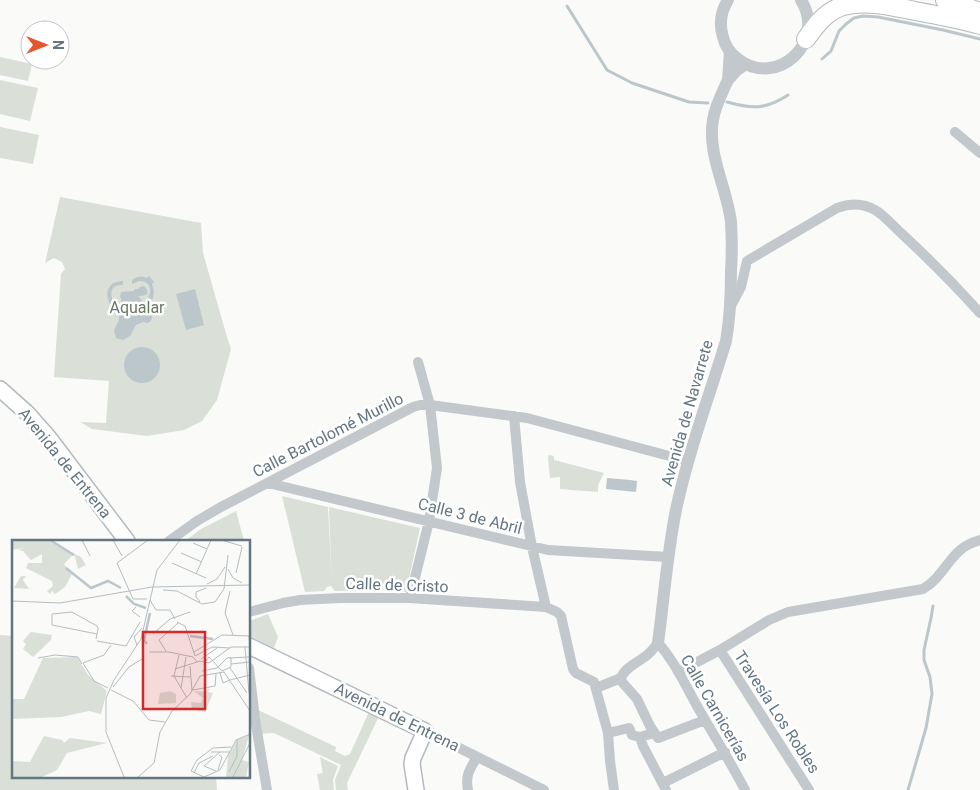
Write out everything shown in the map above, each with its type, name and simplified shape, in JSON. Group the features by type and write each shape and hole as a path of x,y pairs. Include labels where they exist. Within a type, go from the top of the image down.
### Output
{"highway":[{"path":"945,0 980,12"},
{"path":"806,39 826,14 841,6 855,2 867,2 902,8 956,18 980,25"}],"main road":[{"name":"Avenida de Entrena","path":"0,389 27,413 49,438 126,540"},
{"name":"Avenida de Entrena","path":"250,646 425,731"},
{"path":"416,790 412,764 425,731"}],"street":[{"path":"728,0 722,11 721,28 724,42 735,57 746,64 758,68 782,65 801,49 806,39 809,25 806,9 801,0"},
{"path":"728,80 730,51"},
{"path":"728,80 746,64"},
{"name":"Avenida de Navarrete","path":"658,643 674,522 688,461 726,341 730,322 732,244 730,221 728,205 713,148 712,132 717,103 728,80"},
{"path":"955,132 980,153"},
{"path":"730,307 741,287 747,262 837,208 846,204 855,204 876,210 924,254 980,313"},
{"path":"410,598 429,521 437,468 430,405 418,362"},
{"name":"Calle Bartolomé Murillo","path":"170,540 196,521 228,503 420,405 527,418 688,461"},
{"path":"514,416 520,482 546,607 561,616 573,669 576,673 594,682 608,733 614,790"},
{"name":"Calle 3 de Abril","path":"268,483 532,547 557,551 668,556"},
{"path":"678,672 720,650 769,620 788,612 923,589 936,580 958,551 967,544 980,540"},
{"name":"Calle de Cristo","path":"250,612 283,603 322,598 386,597 546,607"},
{"path":"597,692 621,678 625,671 648,654 658,643"},
{"name":"Calle Carnicerías","path":"658,643 678,672 745,790"},
{"name":"Travesía Los Robles","path":"720,650 809,790"},
{"path":"250,676 267,790"},
{"path":"621,678 622,682 637,699 658,738 705,720"},
{"path":"608,733 629,728 632,735 640,737 654,733"},
{"name":"Avenida de Entrena","path":"425,731 544,790"},
{"path":"640,737 665,787 725,752"},
{"path":"468,790 466,778 477,756"}],"green space":[{"path":"0,57 20,61 20,70 31,70 28,81 0,75"},
{"path":"0,80 38,88 30,121 0,114"},
{"path":"0,127 39,135 33,164 0,158"},
{"name":"Aqualar","path":"60,197 201,223 203,253 231,349 217,400 202,421 184,430 147,436 92,429 80,422 106,423 109,381 54,377 61,274 65,269 62,262 54,258 45,263"},
{"path":"549,455 554,456 554,460 604,473 598,485 598,492 560,489 560,477 550,478"},
{"path":"282,496 328,507 332,586 327,587 324,591 305,592"},
{"path":"329,507 420,528 406,592 398,589 335,591 332,588"},
{"path":"236,511 244,540 186,540 201,529"},
{"path":"268,614 278,637 274,648 250,636 250,621"},
{"path":"0,635 12,636 12,778 216,778 217,790 0,790"},
{"path":"372,705 382,710 347,783 348,790 336,790 335,780 341,765 274,733 258,734 254,708 336,747 335,751 345,756 350,754"},
{"path":"320,757 338,766 333,780 334,790 320,790 317,774 323,773"}],"shaded area":[{"path":"149,276 154,282 152,284 154,294 140,316 144,312 149,312 152,317 151,321 136,325 130,336 123,340 116,338 114,330 119,317 109,302 107,295 110,286 123,281 123,285 117,285 113,288 111,296 116,304 126,309 126,312 134,310 146,301 150,290 145,282 139,281 132,284 132,280 137,277 147,278"},
{"path":"143,286 147,293 138,296 143,302 141,305 137,308 134,305 132,309 131,306 123,306 120,296 121,292 134,291"},
{"name":"Aqualar","path":"195,289 204,325 186,330 176,294"},
{"name":"Aqualar","path":"142,347 149,348 155,352 159,358 159,372 155,378 149,382 142,383 135,382 129,378 125,372 124,365 125,358 129,352 135,348"},
{"path":"607,478 637,481 636,492 606,489"}],"waterway":[{"path":"567,6 607,70 632,83 689,102 708,103"},
{"path":"822,59 831,51 839,31 854,18 863,16 878,17 980,39"},
{"path":"727,102 758,107 765,106 788,95"},
{"path":"908,790 926,728 932,694 930,677 924,660 924,650 933,606"}]}
